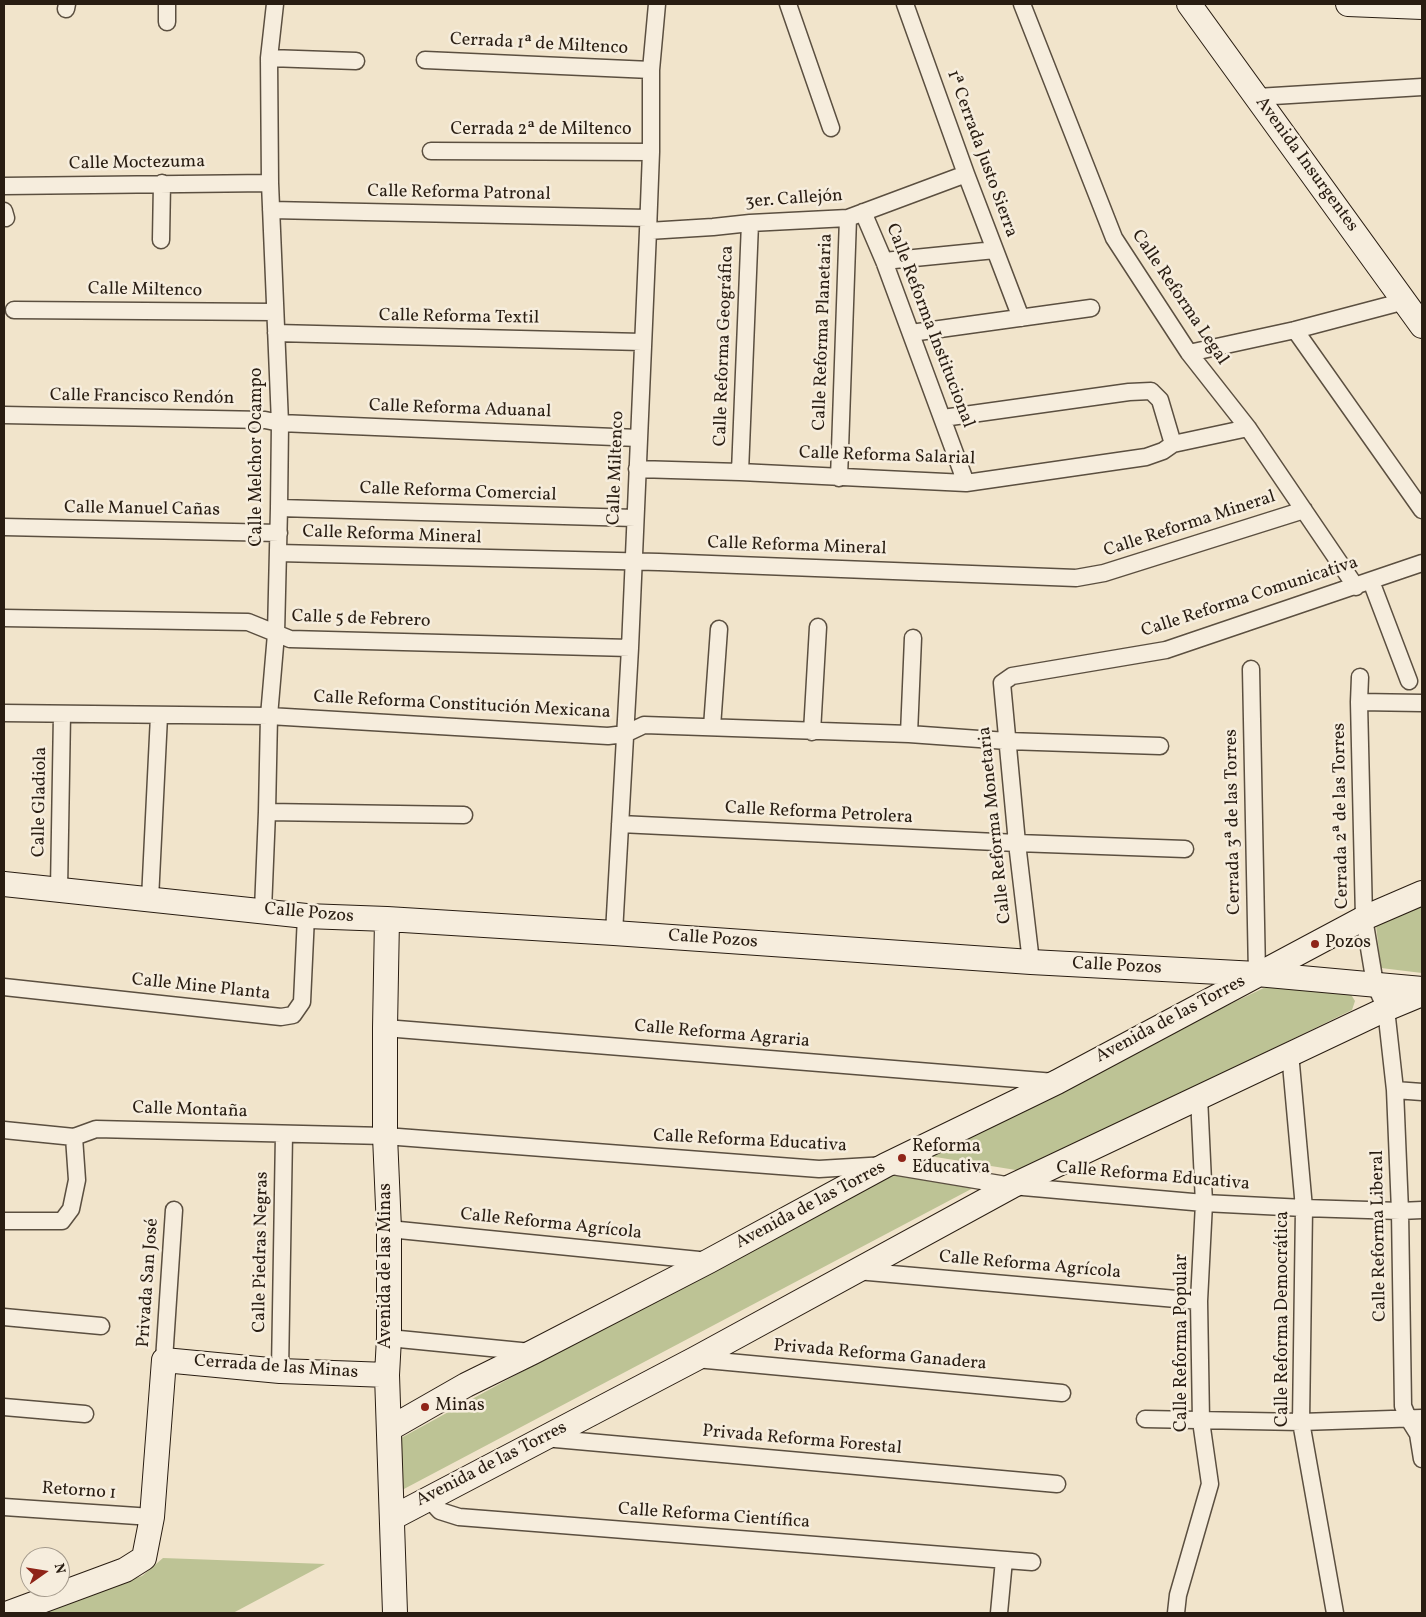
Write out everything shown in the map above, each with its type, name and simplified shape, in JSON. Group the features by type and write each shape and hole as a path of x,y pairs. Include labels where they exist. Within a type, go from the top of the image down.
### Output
{"street":[{"path":"167,4 167,22"},
{"name":"Calle Melchor Ocampo","path":"263,910 269,716 276,634 279,533 280,423 270,183 269,58 275,4"},
{"name":"Calle Miltenco","path":"614,933 630,648 651,152 651,70 657,4"},
{"path":"788,4 831,128"},
{"name":"1ª Cerrada Justo Sierra","path":"905,4 966,174 1021,318"},
{"name":"Calle Reforma Legal","path":"1022,4 1114,238 1189,353 1248,428 1304,510 1364,584 1409,681"},
{"name":"Avenida Insurgentes","path":"1190,4 1417,315"},
{"path":"1348,4 1413,6"},
{"path":"269,58 356,61"},
{"name":"Cerrada 1ª de Miltenco","path":"425,60 651,70"},
{"path":"1257,97 1422,87"},
{"name":"Cerrada 2ª de Miltenco","path":"431,151 651,152"},
{"name":"3er. Callejón","path":"647,224 713,227 856,215 966,174"},
{"path":"160,240 162,183"},
{"name":"Calle Moctezuma","path":"4,186 270,183"},
{"name":"Calle Reforma Patronal","path":"271,210 647,224"},
{"name":"Calle Reforma Institucional","path":"856,215 884,261 966,483"},
{"name":"Calle Reforma Planetaria","path":"839,478 856,215"},
{"name":"Calle Reforma Geográfica","path":"740,472 750,223"},
{"path":"884,261 995,250"},
{"path":"911,333 1091,308"},
{"name":"Calle Miltenco","path":"14,310 275,312"},
{"path":"1189,353 1294,330 1417,315"},
{"path":"1294,330 1422,510"},
{"name":"Calle Reforma Textil","path":"276,333 642,342"},
{"path":"943,418 1129,392 1151,391 1160,400 1173,444"},
{"name":"Calle Francisco Rendón","path":"4,415 264,420 280,423"},
{"name":"Calle Reforma Aduanal","path":"280,423 638,438"},
{"name":"Calle Reforma Salarial","path":"637,469 966,483 1146,458 1163,451 1173,444 1248,428"},
{"name":"Calle Reforma Comercial","path":"279,508 635,518"},
{"name":"Calle Reforma Mineral","path":"278,553 658,562 1076,578 1104,573 1304,510"},
{"name":"Calle Manuel Cañas","path":"4,527 279,533"},
{"name":"Calle Reforma Comunicativa","path":"1002,683 1012,676 1166,650 1422,563"},
{"name":"Calle 5 de Febrero","path":"4,618 248,622 290,639 630,648"},
{"path":"812,732 818,627"},
{"path":"712,727 719,629"},
{"path":"909,734 913,638"},
{"name":"Cerrada 3ª de las Torres","path":"1251,669 1257,974"},
{"name":"Cerrada 2ª de las Torres","path":"1360,677 1364,918 1375,984 1386,1009"},
{"name":"Calle Reforma Monetaria","path":"1002,683 1006,741 1032,962"},
{"path":"1359,702 1422,703"},
{"name":"Calle Reforma Constitución Mexicana","path":"4,713 269,716 608,736 625,734 644,725 909,734 1006,741 1160,746"},
{"name":"Calle Gladiola","path":"59,890 62,714"},
{"path":"150,899 160,716"},
{"path":"267,812 464,816"},
{"name":"Calle Reforma Petrolera","path":"620,824 1185,849"},
{"name":"Calle Pozos","path":"4,884 306,916 388,919 1032,962 1257,974 1422,989"},
{"name":"Avenida de las Torres","path":"390,1428 466,1385 709,1261 886,1166 1057,1082 1364,918 1422,893"},
{"name":"Calle Mine Planta","path":"4,987 281,1017 293,1015 302,1002 306,916"},
{"name":"Avenida de las Minas","path":"388,919 384,1028 385,1136 389,1229 387,1375 395,1613"},
{"name":"Avenida de las Torres","path":"392,1518 695,1359 1012,1186 1290,1053 1422,994"},
{"name":"Calle Reforma Liberal","path":"1386,1009 1395,1090 1400,1211 1403,1406 1415,1418 1422,1459"},
{"name":"Calle Reforma Agraria","path":"384,1028 1057,1082"},
{"name":"Calle Reforma Democrática","path":"1290,1053 1304,1208 1301,1422 1335,1613"},
{"path":"1395,1090 1422,1092"},
{"name":"Calle Reforma Popular","path":"1176,1613 1178,1595 1210,1484 1201,1421 1200,1302 1204,1203 1199,1097"},
{"name":"Calle Montaña","path":"74,1136 96,1128 284,1134"},
{"path":"4,1130 74,1136 77,1180 72,1209 62,1221 4,1221"},
{"name":"Calle Reforma Educativa","path":"284,1134 385,1136 819,1169 886,1166 1012,1186 1204,1203 1304,1208 1422,1210"},
{"name":"Calle Piedras Negras","path":"280,1371 284,1134"},
{"name":"Privada San José","path":"164,1360 174,1210"},
{"name":"Calle Reforma Agrícola","path":"389,1229 709,1261"},
{"name":"Calle Reforma Agrícola","path":"857,1271 1200,1302"},
{"path":"4,1317 101,1326"},
{"path":"389,1338 533,1352"},
{"name":"Privada Reforma Ganadera","path":"695,1359 1062,1393"},
{"path":"8,1612 126,1570 144,1558 152,1517 164,1360"},
{"name":"Cerrada de las Minas","path":"164,1360 280,1371 387,1375"},
{"path":"4,1408 85,1414"},
{"path":"1145,1420 1301,1422 1415,1418"},
{"name":"Privada Reforma Forestal","path":"544,1438 1057,1484"},
{"name":"Calle Reforma Científica","path":"428,1498 440,1511 459,1517 1032,1562"},
{"name":"Retorno 1","path":"4,1507 152,1517"},
{"path":"999,1613 1004,1560"}],"green space":[{"path":"1422,906 1422,973 1381,968 1376,926"},
{"path":"1270,985 1350,993 1355,1001 1352,1010 1022,1171 917,1154"},
{"path":"884,1173 975,1187 402,1490 401,1438"},
{"path":"163,1558 325,1564 233,1613 32,1613 142,1576"}],"place":[{"name":"Pozos","path":"1315,944"},
{"name":"Reforma Educativa","path":"902,1158"},
{"name":"Minas","path":"425,1407"}]}
